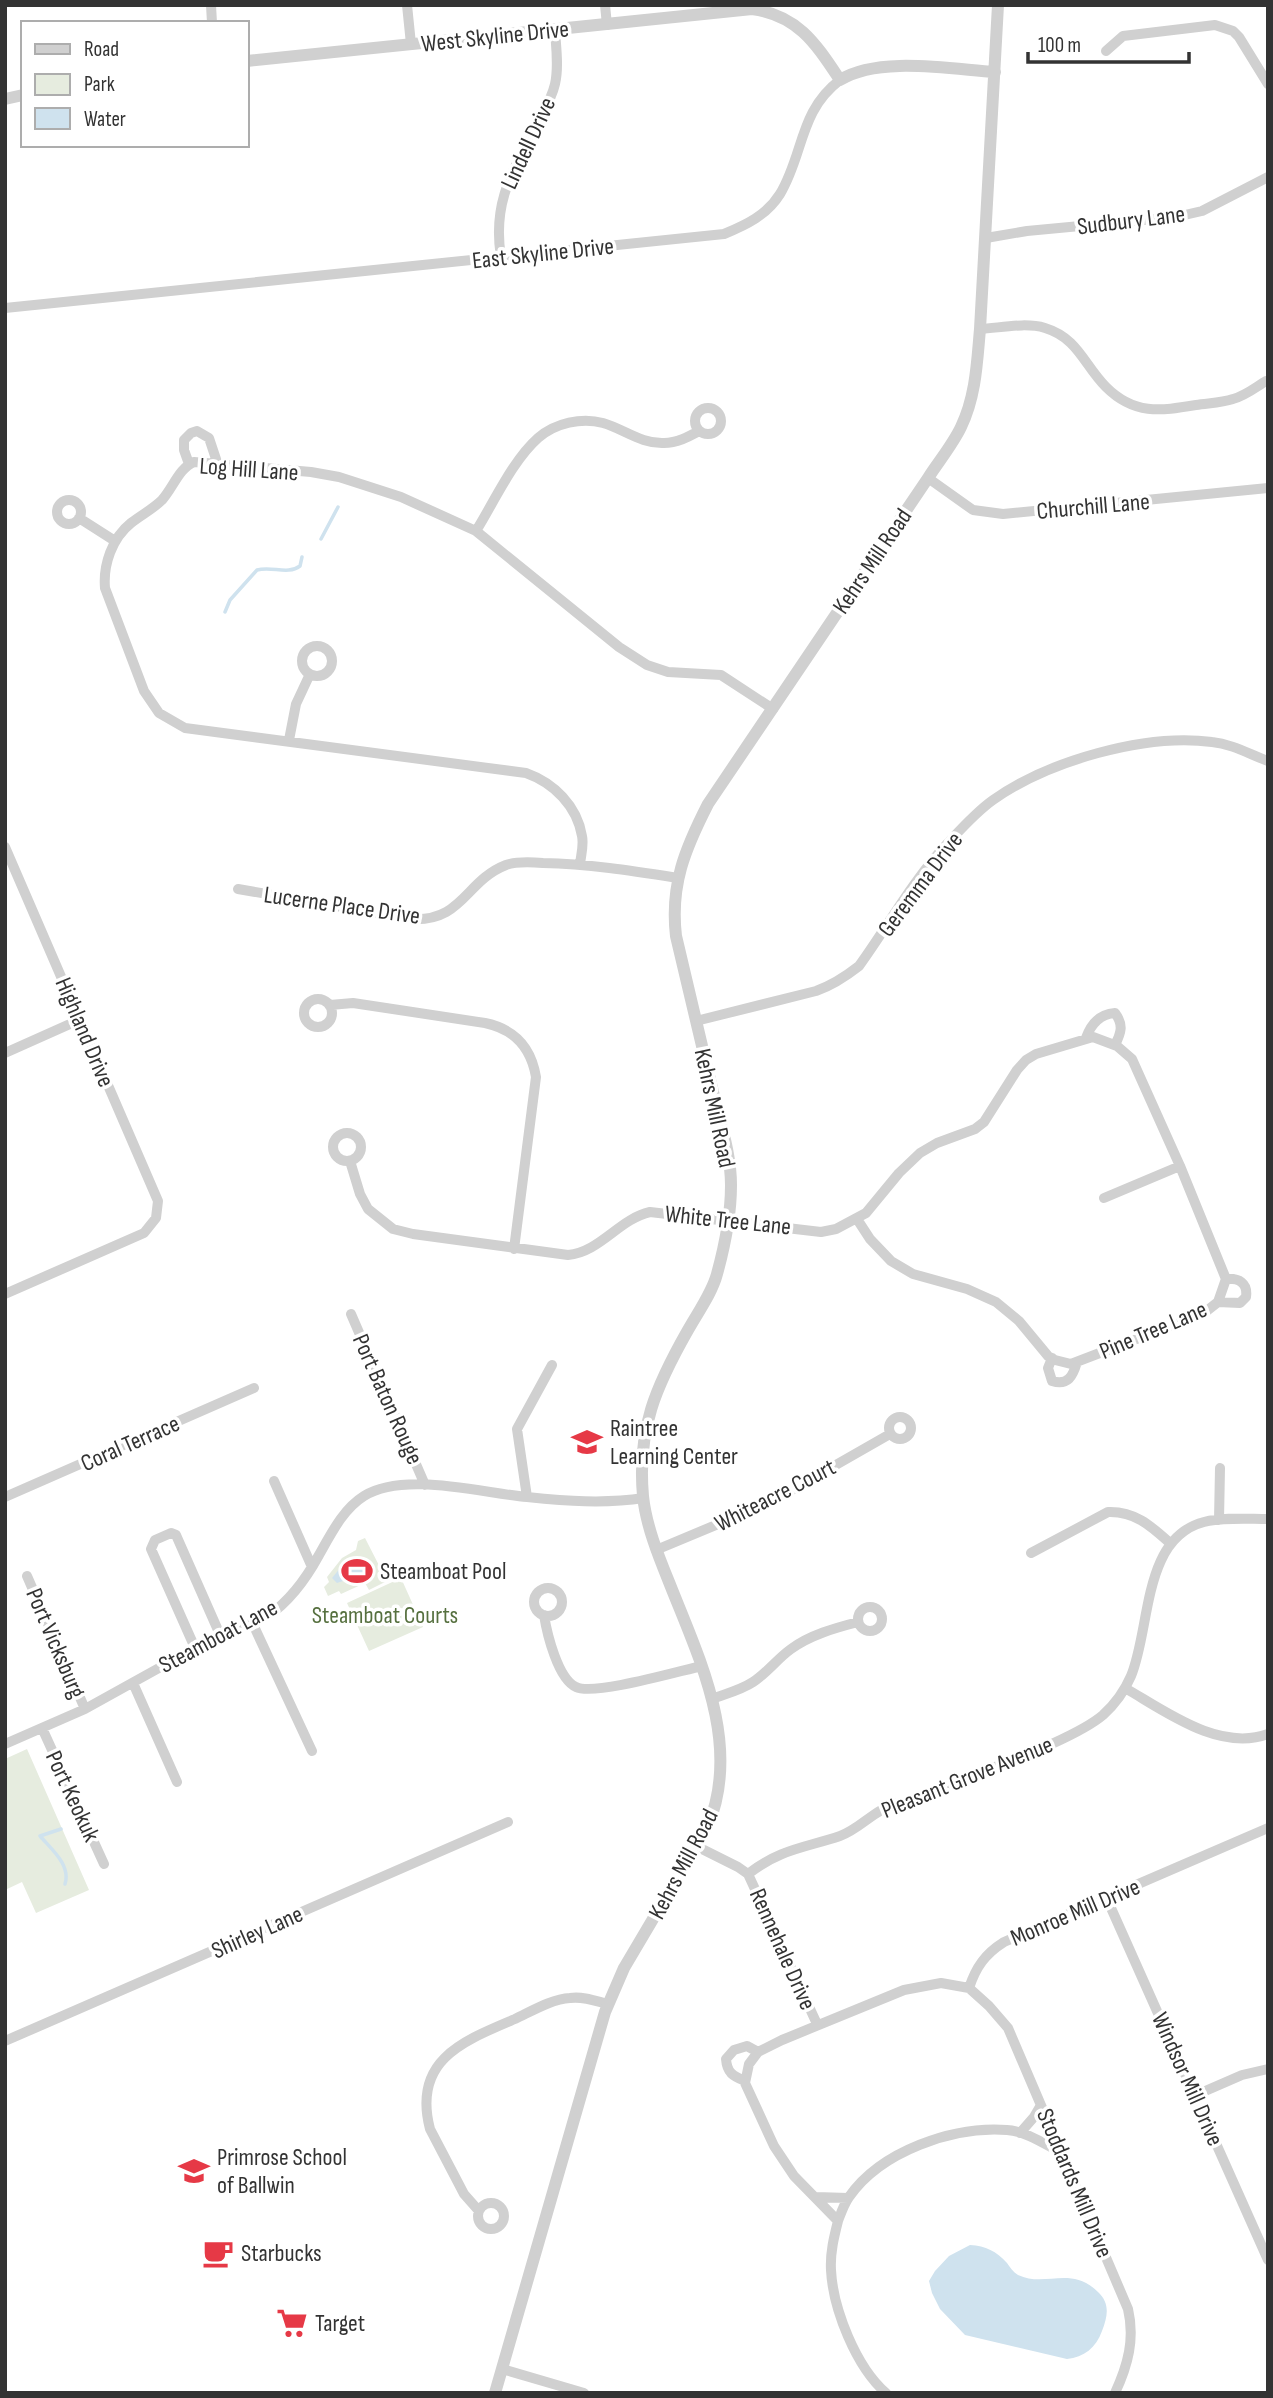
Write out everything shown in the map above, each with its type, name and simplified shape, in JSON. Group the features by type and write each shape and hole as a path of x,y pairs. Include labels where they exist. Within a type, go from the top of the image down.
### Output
{"street":[{"path":"407,5 411,44"},
{"path":"605,5 607,25"},
{"name":"Kehrs Mill Road","path":"495,2393 595,2041 608,2004 624,1968 712,1816 720,1789 719,1730 712,1699 702,1666 656,1550 643,1498 642,1455 649,1411 668,1365 716,1277 729,1220 730,1165 676,936 674,898 678,878 690,838 708,804 961,428 968,410 976,378 980,329 998,5"},
{"name":"West Skyline Drive","path":"248,61 752,9 777,10 791,21 802,30 840,80"},
{"path":"1106,51 1123,36 1215,25 1233,31 1239,37 1268,84"},
{"name":"Lindell Drive","path":"501,257 498,236 501,202 512,173 556,83 555,30"},
{"name":"East Skyline Drive","path":"5,309 724,234 755,220 779,195 808,118 821,97 840,80 859,71 893,66 995,72"},
{"name":"Sudbury Lane","path":"986,238 1027,231 1176,217 1202,211 1268,177"},
{"path":"980,329 1027,326 1045,328 1072,343 1096,376 1116,396 1146,410 1162,411 1235,399 1266,381"},
{"path":"476,531 525,452 538,438 560,425 589,421 604,423 637,438 664,443 679,441 699,431"},
{"path":"189,464 184,440 197,431 209,438 217,462"},
{"name":"Log Hill Lane","path":"580,864 583,838 576,817 566,800 543,779 526,773 289,740 203,732 185,728 159,713 144,691 104,588 104,575 116,541 131,523 161,501 189,464 217,462 339,477 401,497 476,531 637,659 657,670 725,676 772,709"},
{"name":"Churchill Lane","path":"928,478 973,510 1003,514 1268,488"},
{"path":"79,518 116,541"},
{"path":"289,740 296,704 310,674"},
{"name":"Geremma Drive","path":"696,1021 816,991 846,976 869,952 937,855 973,817 993,800 1057,766 1097,753 1143,744 1192,741 1213,741 1268,761"},
{"name":"Highland Drive","path":"5,847 158,1201 156,1218 144,1233 5,1294"},
{"name":"Lucerne Place Drive","path":"238,889 426,920 453,909 491,873 507,864 580,864 678,878"},
{"path":"330,1005 353,1003 485,1023 506,1028 523,1044 530,1054 536,1077 514,1248"},
{"name":"White Tree Lane","path":"350,1161 360,1194 368,1209 393,1229 413,1234 557,1255 576,1255 630,1218 650,1212 821,1232 836,1229 857,1219 876,1203 899,1173 920,1153 937,1143 975,1129 984,1122 1026,1060 1036,1054 1086,1038 1097,1020 1115,1013 1121,1021 1122,1031 1115,1045"},
{"path":"5,1053 79,1020"},
{"path":"1086,1038 1093,1037 1115,1045 1132,1059 1226,1279 1236,1278 1247,1290 1246,1297 1240,1303 1218,1301"},
{"path":"1104,1198 1180,1166"},
{"name":"Pine Tree Lane","path":"857,1219 870,1239 891,1261 913,1274 967,1289 996,1302 1019,1321 1052,1358 1071,1364 1204,1313 1218,1301 1226,1279"},
{"name":"Port Baton Rouge","path":"351,1314 425,1485"},
{"name":"Pine Tree Lane","path":"1052,1358 1048,1368 1052,1381 1058,1383 1066,1382 1072,1377 1077,1362"},
{"path":"527,1497 517,1429 552,1365"},
{"name":"Coral Terrace","path":"5,1497 254,1388"},
{"name":"Whiteacre Court","path":"656,1550 771,1502 890,1434"},
{"path":"1219,1520 1220,1468"},
{"path":"274,1481 312,1567"},
{"name":"Steamboat Lane","path":"5,1744 85,1709 195,1648 279,1608 299,1587 334,1528 365,1495 389,1487 425,1485 595,1503 643,1498"},
{"path":"1031,1553 1108,1512 1120,1512 1139,1518 1170,1543 1193,1526 1219,1520 1268,1519"},
{"path":"195,1648 151,1549 155,1540 171,1533 176,1535 220,1637"},
{"name":"Pleasant Grove Avenue","path":"748,1874 764,1862 790,1850 841,1835 888,1807 931,1796 968,1775 1000,1765 1080,1729 1105,1713 1125,1688 1135,1665 1161,1557 1170,1543"},
{"name":"Port Vicksburg","path":"27,1576 85,1709"},
{"path":"544,1615 548,1638 566,1678 575,1687 595,1690 702,1666"},
{"path":"252,1622 312,1751"},
{"path":"712,1699 749,1685 805,1640 858,1622"},
{"path":"133,1683 177,1782"},
{"path":"1125,1688 1200,1730 1247,1739 1268,1734"},
{"name":"Port Keokuk","path":"42,1728 104,1864"},
{"name":"Shirley Lane","path":"5,2041 508,1822"},
{"name":"Monroe Mill Drive","path":"969,1988 975,1970 991,1951 1003,1942 1268,1828"},
{"path":"696,1846 748,1874"},
{"name":"Rennehale Drive","path":"748,1874 817,2024"},
{"name":"Windsor Mill Drive","path":"1107,1899 1268,2260"},
{"path":"838,2221 793,2176 781,2160 746,2081 749,2064 758,2052 817,2024 918,1986 941,1983 969,1988"},
{"name":"Stoddards Mill Drive","path":"969,1988 1008,2028 1128,2309 1131,2321 1129,2356 1115,2393"},
{"path":"479,2211 464,2194 430,2129 427,2118 428,2093 436,2069 450,2052 470,2038 547,2005 579,1997 608,2004"},
{"path":"746,2081 734,2077 727,2068 726,2059 734,2050 747,2046 758,2052"},
{"path":"1196,2095 1242,2075 1268,2069"},
{"path":"1020,2133 1041,2105"},
{"path":"886,2393 859,2359 844,2325 831,2273 838,2221 848,2198 867,2176 885,2162 914,2147 956,2134 1008,2130 1020,2133 1062,2154"},
{"path":"816,2197 848,2198"},
{"path":"502,2369 584,2393"}],"green space":[{"name":"Steamboat Pool","path":"365,1538 387,1581 369,1590 365,1583 341,1594 339,1591 328,1596 324,1587 329,1582 327,1577 342,1558 356,1550 358,1541"},
{"name":"Steamboat Courts","path":"401,1578 423,1627 369,1651 347,1603"},
{"path":"27,1749 89,1890 36,1913 22,1882 5,1890 5,1759"}],"water":[{"path":"346,1561 353,1567 361,1564 366,1569 354,1583 349,1579 337,1583 332,1578"},
{"path":"970,2245 995,2252 1018,2275 1038,2279 1078,2280 1098,2292 1105,2301 1107,2315 1093,2347 1084,2354 1067,2359 965,2335 940,2309 929,2281 949,2256"}],"waterway":[{"path":"321,539 338,507"},
{"path":"225,612 230,600 257,570 295,569 300,566 302,557"},
{"path":"61,1829 40,1836 63,1864 65,1884"}],"place":[{"name":"Raintree Learning Center","path":"587,1442"},
{"name":"Steamboat Pool","path":"357,1571"},
{"name":"Primrose School of Ballwin","path":"194,2171"},
{"name":"Starbucks","path":"218,2253"},
{"name":"Target","path":"292,2323"}]}
